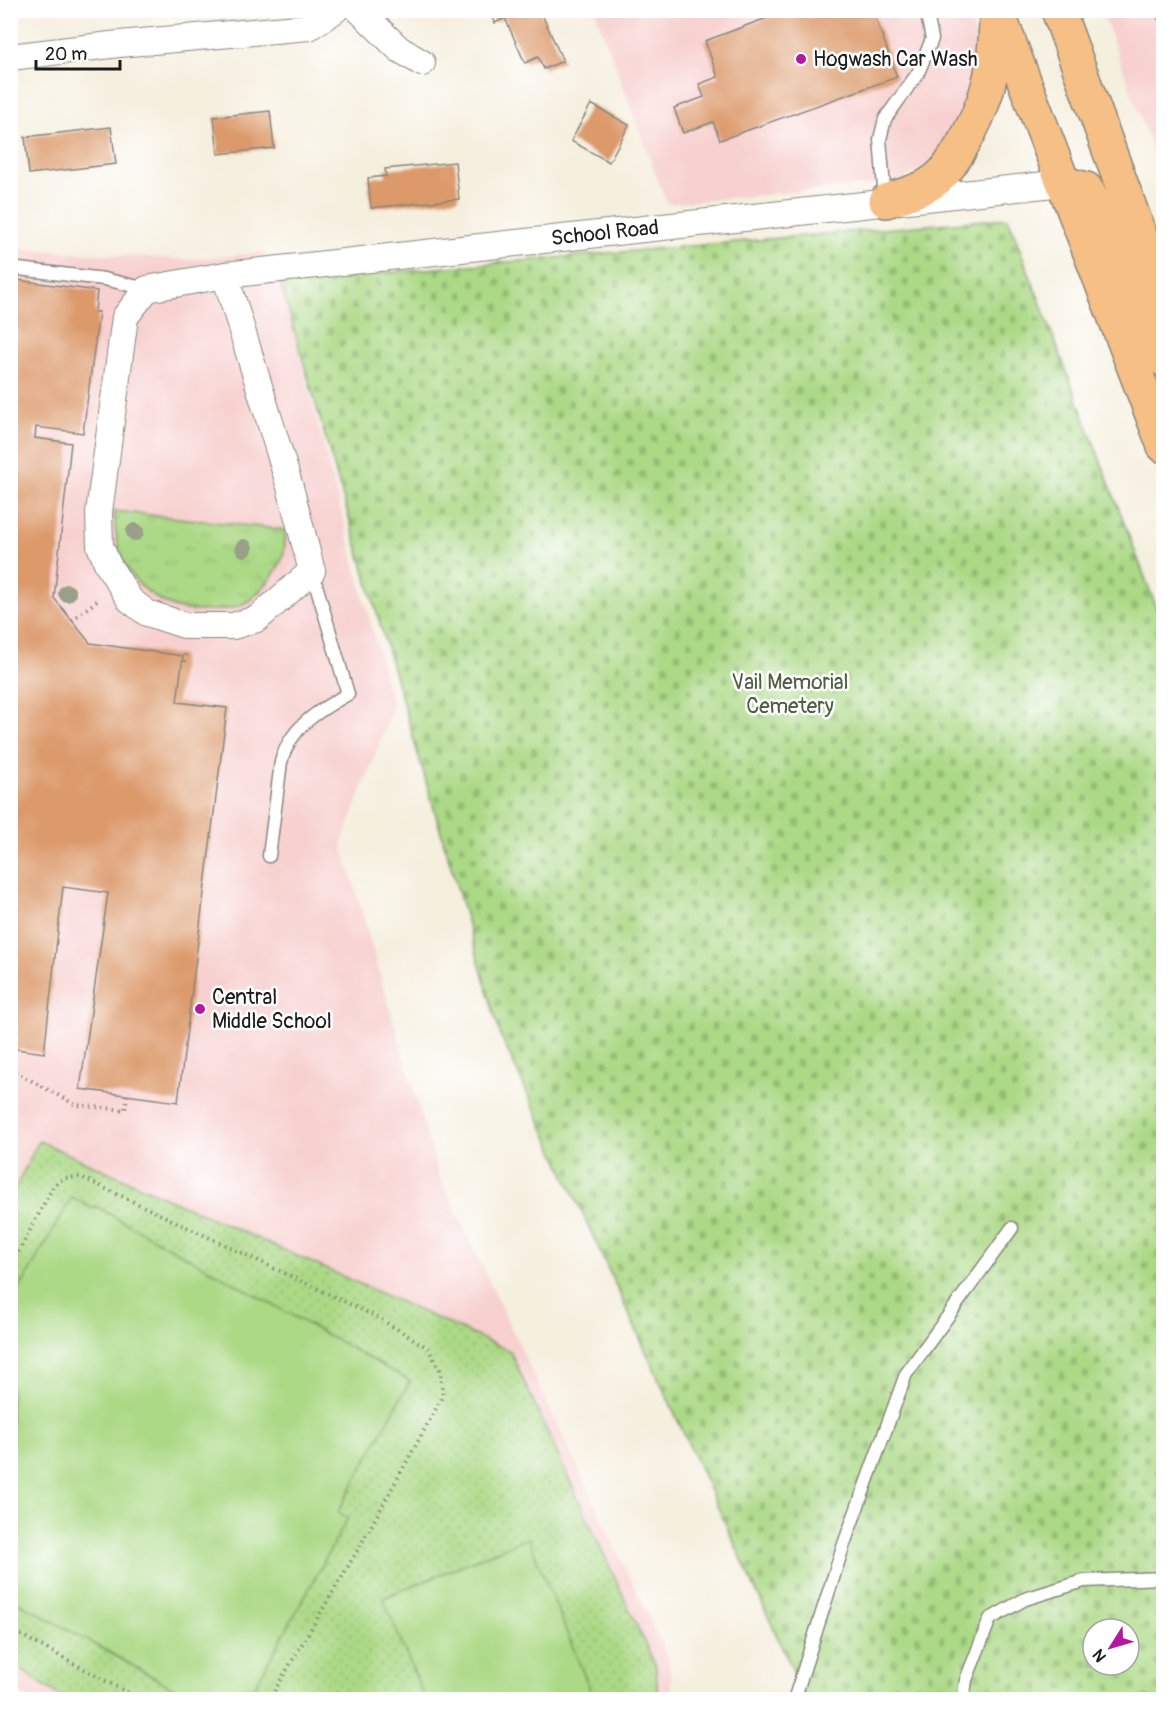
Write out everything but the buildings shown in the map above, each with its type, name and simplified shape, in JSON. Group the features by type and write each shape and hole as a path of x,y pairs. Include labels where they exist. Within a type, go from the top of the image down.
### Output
{"highway":[{"path":"886,201 928,185 946,172 962,147 978,118 988,88 995,54 997,10"},
{"path":"997,10 1164,446"},
{"path":"1058,10 1164,301"},
{"path":"1063,183 1086,189 1119,246 1164,360"}],"street":[{"path":"10,57 119,44 309,27 335,10"},
{"path":"359,10 399,49 422,63"},
{"name":"School Road","path":"147,289 225,275 1063,183"},
{"path":"147,289 125,317 99,512 100,546 108,566 130,600 147,612 187,626 233,626 257,619 312,571 290,487 225,275"}],"lane":[{"path":"886,201 880,139 885,118 918,74 932,39 926,10"},
{"path":"1161,10 1164,16"},
{"path":"10,268 105,279 147,289"},
{"path":"269,856 285,747 300,726 348,694 312,571"},
{"path":"794,1700 844,1544 906,1374 1012,1228"},
{"path":"963,1700 966,1680 990,1619 1025,1599 1084,1581 1164,1578"}],"path":[{"path":"72,621 98,600"},
{"path":"185,662 187,652"},
{"path":"10,1069 76,1105 125,1110 127,1095"},
{"path":"10,1268 54,1185 64,1178 81,1177 375,1316 428,1348 440,1370 443,1395 360,1546 269,1700"},
{"path":"10,1629 141,1700"}],"shaded area":[{"path":"595,11 967,11 979,44 967,113 942,156 900,182 667,204"},
{"path":"1102,11 1163,11 1163,179"},
{"name":"Central Middle School","path":"10,248 189,260 263,252 280,282 393,706 342,844 438,1174 669,1660 673,1699 30,1700 11,1686"}],"green space":[{"name":"Vail Memorial Cemetery","path":"1008,218 1163,625 1163,1699 806,1699 500,1034 280,282"},
{"path":"114,511 286,530 283,557 265,585 241,605 228,609 211,610 187,610 175,607 152,595 138,583 126,567 119,549"},
{"path":"39,1141 510,1351 656,1667 658,1699 64,1699 11,1663 10,1198"},
{"path":"72,1197 93,1209 95,1206 410,1381 338,1512 348,1518 248,1699 193,1699 11,1598 11,1304"},
{"path":"528,1538 594,1699 425,1699 383,1598"}],"place":[{"name":"Hogwash Car Wash","path":"801,59"},
{"name":"Central Middle School","path":"200,1009"}]}
